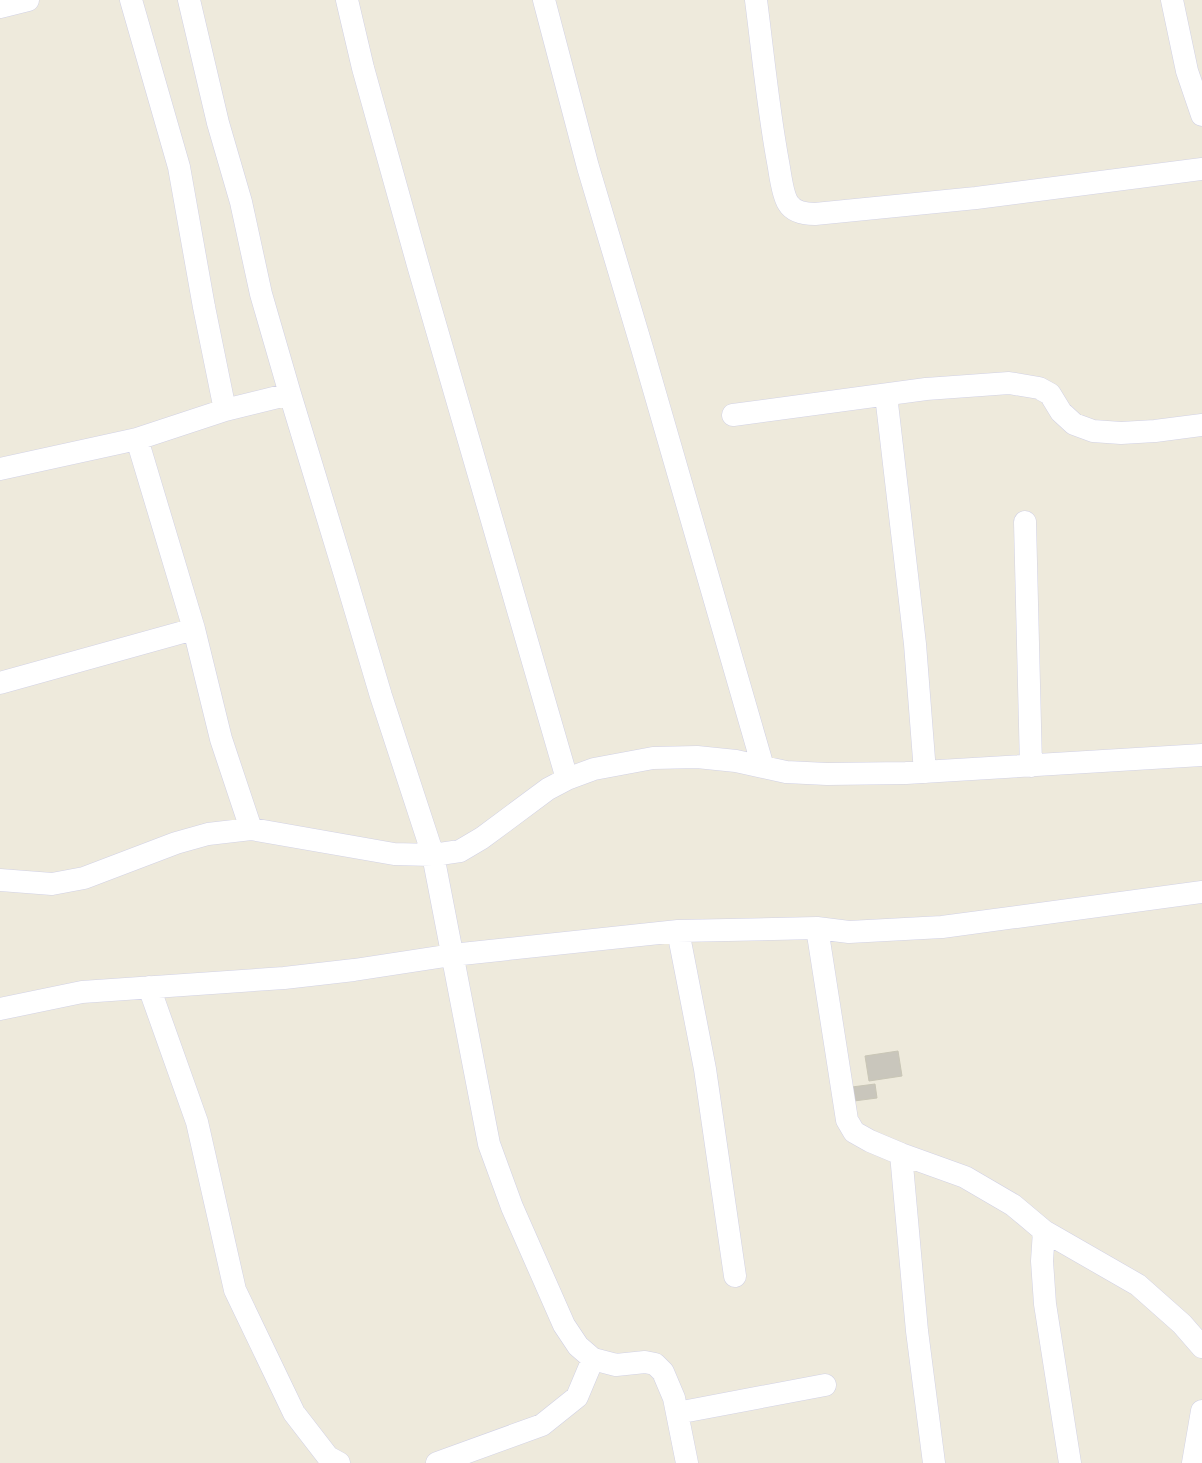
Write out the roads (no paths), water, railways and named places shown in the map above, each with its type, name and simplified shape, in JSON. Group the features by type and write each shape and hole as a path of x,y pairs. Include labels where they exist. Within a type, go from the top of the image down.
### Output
{"street":[{"path":"0,7 28,0"},
{"path":"131,0 179,167 204,307 225,410"},
{"path":"190,0 218,123 242,202 261,294 381,696 433,855 489,1144 512,1207 564,1325 578,1346 593,1359 616,1365 645,1362 655,1364 663,1372 674,1398 687,1463"},
{"path":"347,0 363,68 416,258 567,780"},
{"path":"544,0 588,168 642,348 763,767"},
{"path":"756,0 775,146 782,186 788,204 799,212 815,214 976,198 1202,169"},
{"path":"1172,0 1187,71 1202,115"},
{"path":"733,415 926,389 1009,383 1039,388 1050,394 1061,412 1074,424 1093,431 1121,433 1155,431 1202,425"},
{"path":"0,469 137,439 225,410 290,394"},
{"path":"886,394 914,636 925,772"},
{"path":"137,439 194,629 221,739 251,829"},
{"path":"1025,522 1031,766"},
{"path":"0,683 194,629"},
{"path":"0,880 52,884 84,878 176,843 208,834 251,829 394,854 433,855 460,851 482,838 548,789 594,769 653,758 697,757 736,761 786,772 827,774 925,772 1202,755"},
{"path":"0,1009 82,992 284,978 354,970 452,955 678,931 817,928 849,932 942,927 1202,892"},
{"path":"817,928 847,1120 854,1132 870,1141 901,1154 965,1177 1013,1205 1044,1231 1138,1285 1182,1324 1202,1347"},
{"path":"678,931 705,1069 735,1276"},
{"path":"149,987 197,1122 235,1290 294,1413 328,1457 339,1463"},
{"path":"901,1154 917,1331 934,1463"},
{"path":"1044,1231 1042,1261 1045,1304 1070,1463"},
{"path":"437,1463 542,1424 577,1397 593,1359"},
{"path":"677,1413 825,1384"},
{"path":"1193,1463 1202,1412"}]}
